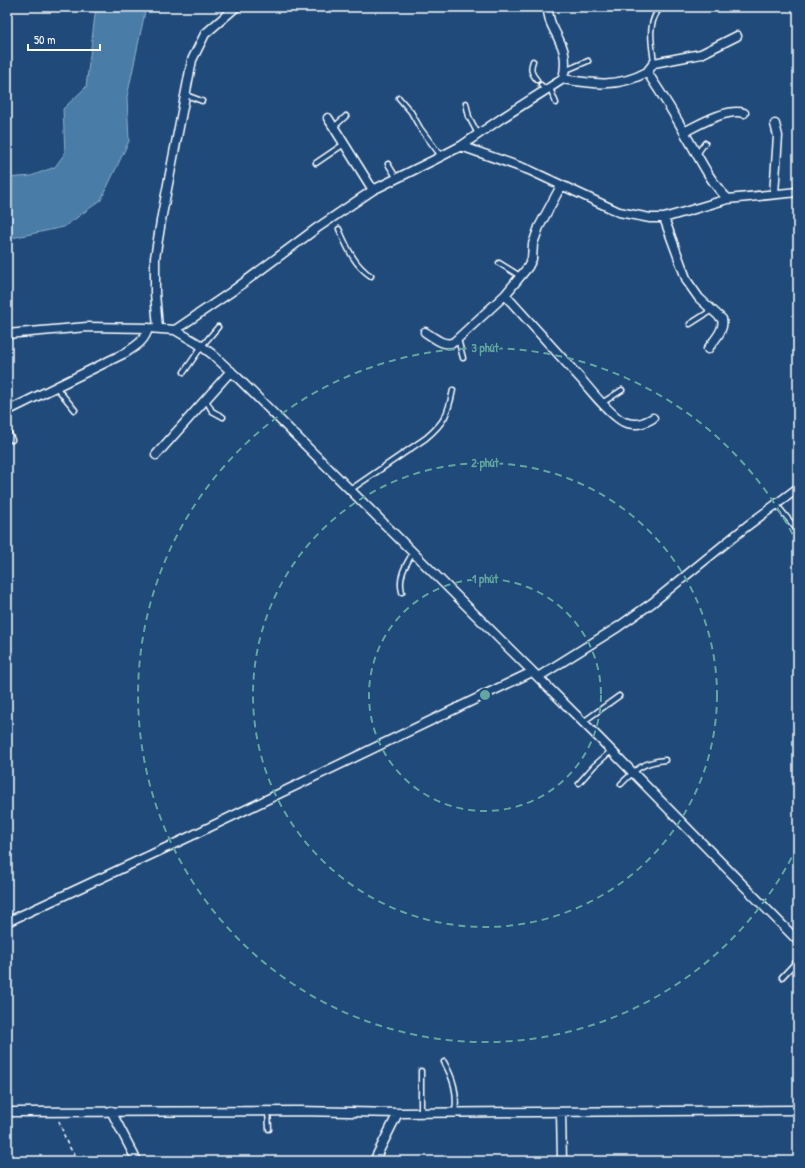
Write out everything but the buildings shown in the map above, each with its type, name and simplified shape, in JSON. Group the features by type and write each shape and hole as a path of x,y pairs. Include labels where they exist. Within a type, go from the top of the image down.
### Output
{"street":[{"path":"158,328 155,293 155,258 192,60 205,34 236,7"},
{"path":"548,7 548,19 564,53 564,75"},
{"path":"564,75 589,83 604,84 630,80 647,72 654,63 701,54 722,45 737,36"},
{"path":"647,72 709,175 728,199"},
{"path":"175,330 335,219 373,190 461,146 564,75"},
{"path":"684,132 724,114 744,112"},
{"path":"328,118 373,190"},
{"path":"774,194 778,136 775,124"},
{"path":"461,146 512,164 619,212 650,218 664,218 728,199 798,192"},
{"path":"426,332 444,343 450,344 458,339 505,295 528,267 532,259 534,244 540,226 561,186"},
{"path":"664,218 687,281 699,298 722,319 723,323 721,330 708,349"},
{"path":"505,295 602,403 622,421 629,424 643,424 653,418"},
{"path":"7,334 87,327 158,328 175,330 202,346 231,371 633,773 798,941"},
{"path":"7,411 125,353 145,338 148,328"},
{"path":"156,455 231,371"},
{"path":"7,922 535,675 618,627 652,603 798,488"},
{"path":"7,1112 268,1111 421,1113 798,1110"},
{"path":"111,1111 137,1161"},
{"path":"561,1112 562,1161"},
{"path":"374,1161 398,1113"}],"lane":[{"path":"654,63 652,23 654,16 661,7"},
{"path":"533,61 531,71 537,80"},
{"path":"564,75 588,61"},
{"path":"545,88 556,103"},
{"path":"186,95 202,101"},
{"path":"399,98 441,157"},
{"path":"466,103 469,117 478,135"},
{"path":"334,127 346,116"},
{"path":"697,154 705,143"},
{"path":"316,163 344,144"},
{"path":"388,164 396,178"},
{"path":"798,182 798,192"},
{"path":"339,229 349,252 360,267 371,276"},
{"path":"499,263 521,277"},
{"path":"690,324 712,310"},
{"path":"184,372 202,346 218,327"},
{"path":"458,339 463,358"},
{"path":"56,387 75,410"},
{"path":"350,490 417,445 436,430 448,414 453,390"},
{"path":"602,403 622,390"},
{"path":"205,400 212,411 223,416"},
{"path":"7,429 12,440"},
{"path":"776,504 798,531"},
{"path":"402,592 400,578 413,553"},
{"path":"582,722 619,696"},
{"path":"579,783 594,766 611,751"},
{"path":"621,784 647,763 665,760"},
{"path":"782,977 798,960"},
{"path":"444,1062 454,1082 456,1099 455,1112"},
{"path":"421,1071 421,1113"},
{"path":"268,1111 269,1130"}],"path":[{"path":"56,1112 63,1133 78,1161"}],"water":[{"path":"96,7 146,7 127,97 129,141 101,200 64,227 7,239 7,178 31,176 55,167 65,153 63,109 86,87"}]}
